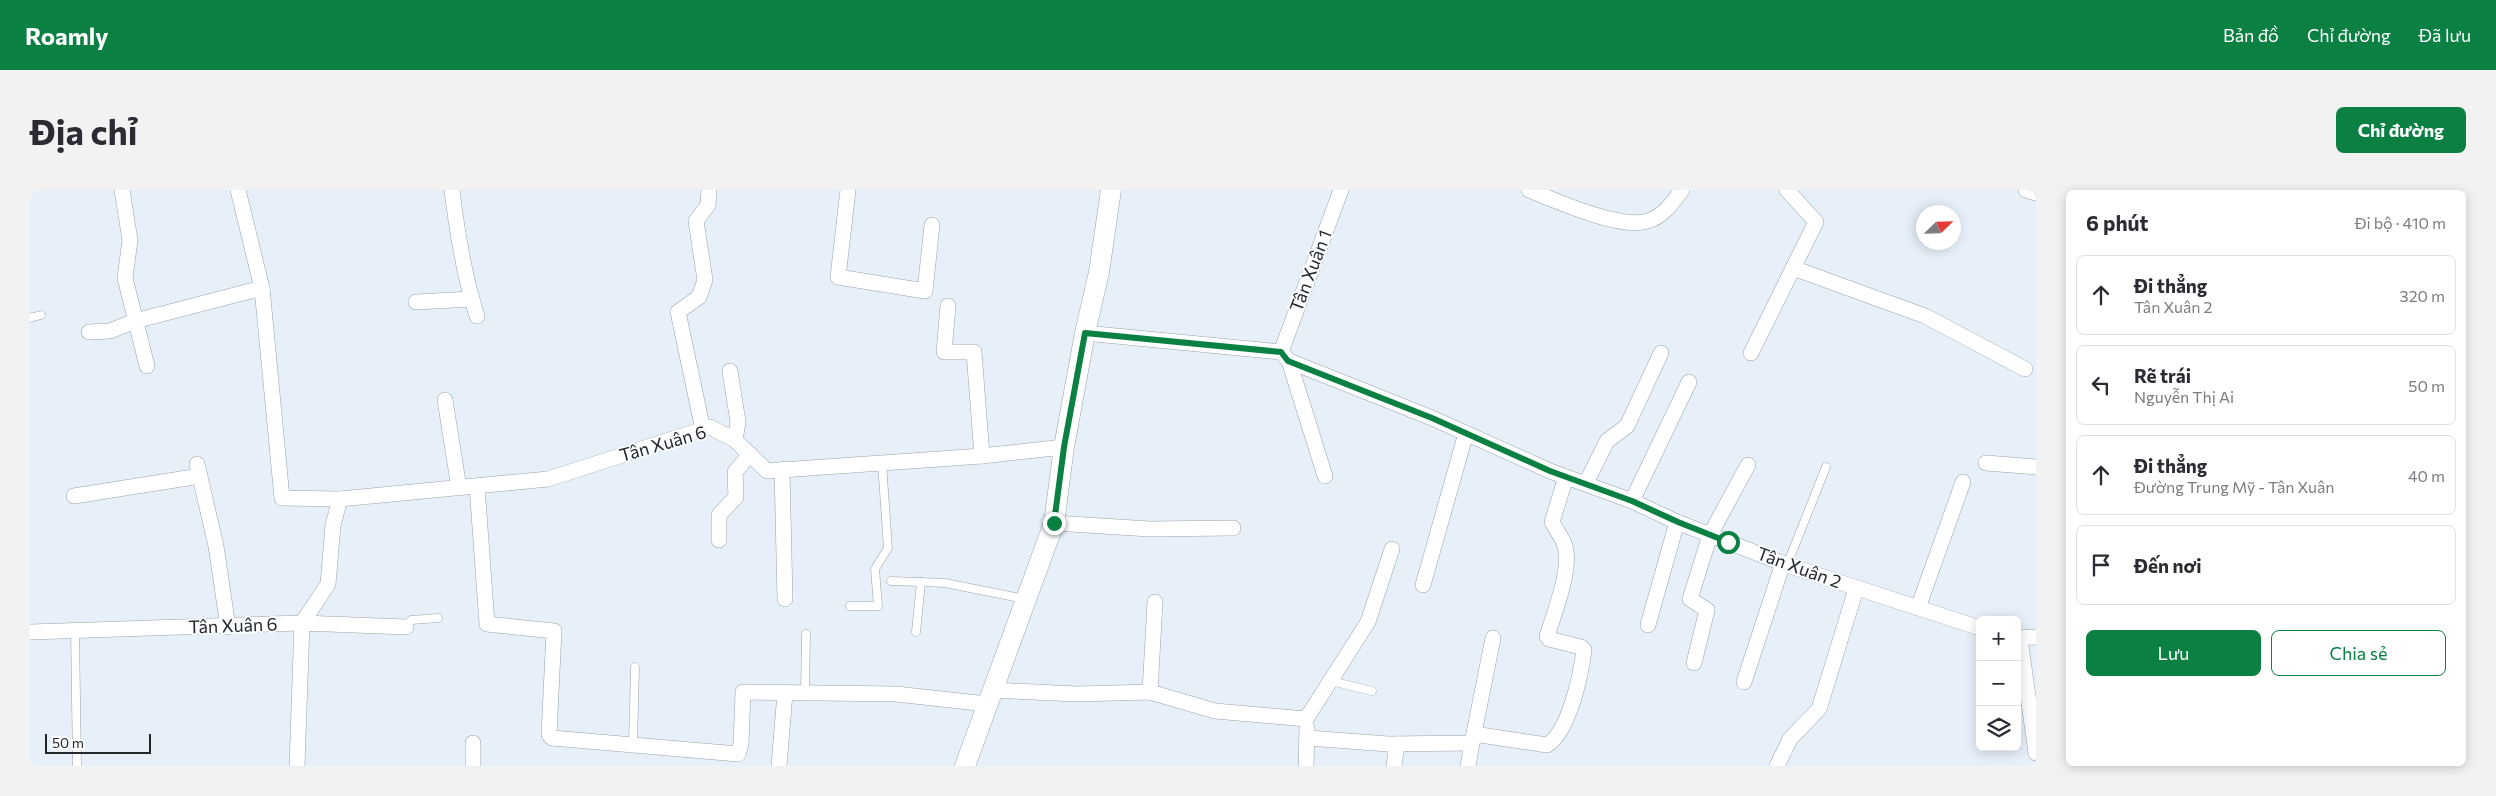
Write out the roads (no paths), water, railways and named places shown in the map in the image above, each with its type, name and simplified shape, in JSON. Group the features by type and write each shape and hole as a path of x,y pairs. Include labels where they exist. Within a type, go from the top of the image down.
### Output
{"street":[{"path":"122,190 130,240 125,278 146,366"},
{"name":"Tân Xuân 6","path":"238,190 262,288 282,498 340,499 548,479 710,427 734,440 767,470 982,456 1064,447"},
{"path":"452,190 455,216 477,316"},
{"path":"703,430 678,312 699,297 705,280 696,221 708,204 710,190"},
{"path":"848,190 838,276 925,291 932,225"},
{"path":"965,766 1054,523 1064,447 1085,333 1099,272 1111,190"},
{"name":"Tân Xuân 1","path":"1285,357 1341,190"},
{"path":"1535,191 1609,221 1648,222 1667,210 1682,190"},
{"path":"1751,353 1816,222 1787,190"},
{"path":"2026,190 2036,193"},
{"path":"1793,268 1925,316 2025,369"},
{"path":"89,332 110,331 135,321 262,288"},
{"path":"416,302 472,299"},
{"path":"948,306 944,352 974,352 982,456"},
{"name":"Tân Xuân 2","path":"1085,333 1285,357 1566,477 1632,501 1710,535 1785,564 1976,627"},
{"path":"1586,483 1607,441 1627,426 1661,353"},
{"path":"1285,357 1325,476"},
{"path":"730,371 738,422 734,440"},
{"path":"1632,501 1689,382"},
{"path":"445,400 459,488"},
{"path":"1423,585 1466,433"},
{"path":"720,540 719,515 736,497 735,472 750,454"},
{"path":"1986,462 2036,467"},
{"path":"1694,663 1707,610 1690,599 1710,535 1748,465"},
{"path":"74,496 199,470 216,546 228,627"},
{"path":"782,470 785,599"},
{"path":"1308,738 1397,744 1473,738 1547,745 1555,740 1569,712 1584,650 1582,647 1549,639 1547,636 1560,595 1566,559 1564,544 1552,522 1566,477"},
{"path":"1918,608 1963,482"},
{"path":"476,486 487,624 554,631 550,736 738,754 741,744 743,692 990,697 1150,692 1215,711 1306,720"},
{"name":"Tân Xuân 6","path":"30,632 302,624 328,584 333,525 340,499"},
{"path":"1648,625 1678,522"},
{"path":"1054,523 1150,529 1233,528"},
{"path":"1306,766 1308,738 1306,720 1368,622 1392,549"},
{"path":"1744,682 1785,564"},
{"path":"1777,766 1790,739 1820,709 1856,588"},
{"path":"1150,692 1155,602"},
{"path":"297,766 302,624 406,627"},
{"path":"2021,639 2036,637"},
{"path":"1468,766 1494,638"},
{"path":"2021,652 2036,753"},
{"path":"779,766 785,693"},
{"path":"473,743 473,766"},
{"path":"1394,766 1397,744"}],"lane":[{"path":"30,318 41,314"},
{"path":"850,606 878,606 875,569 888,548 882,463"},
{"path":"1785,564 1826,468"},
{"path":"891,581 945,583 1026,600"},
{"path":"916,632 921,582"},
{"path":"406,627 411,620 438,618"},
{"path":"75,631 77,766"},
{"path":"805,693 806,634"},
{"path":"633,745 635,668"},
{"path":"1331,681 1372,691"}]}
